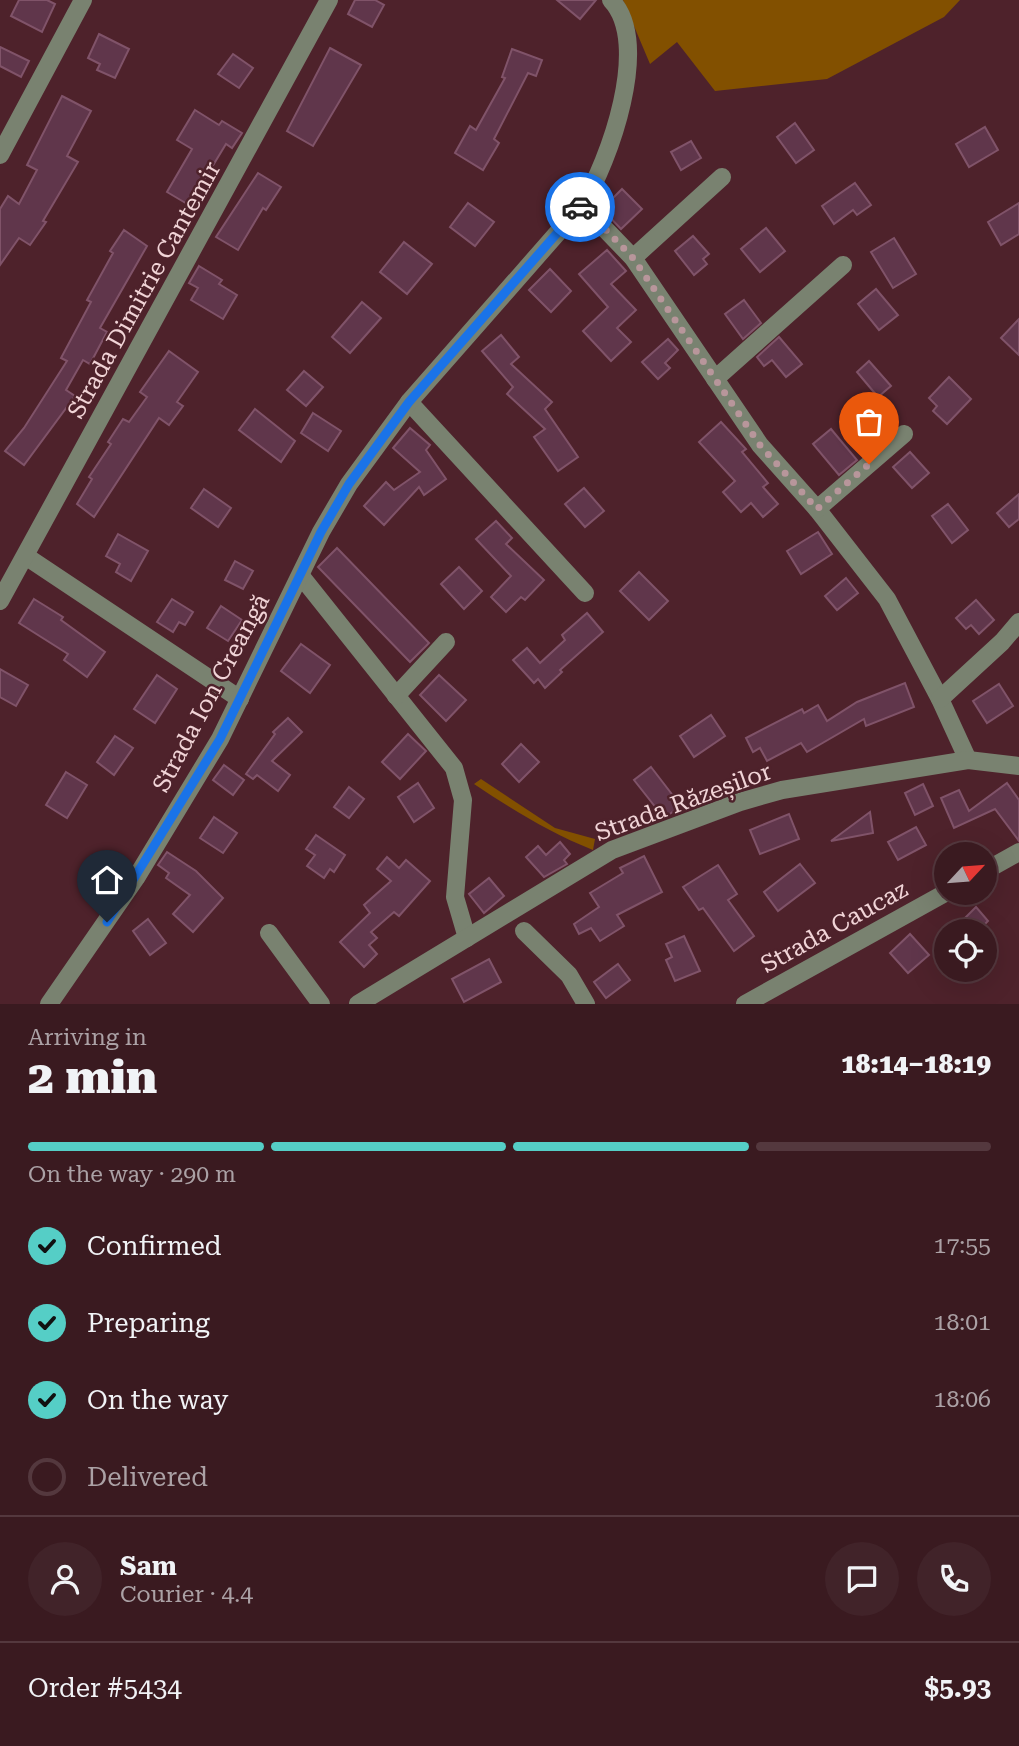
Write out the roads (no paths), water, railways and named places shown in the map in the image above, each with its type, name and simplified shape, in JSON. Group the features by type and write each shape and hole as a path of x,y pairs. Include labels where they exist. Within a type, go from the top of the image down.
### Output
{"street":[{"path":"0,155 83,0"},
{"name":"Strada Dimitrie Cantemir","path":"0,601 27,557 329,0"},
{"name":"Strada Ion Creangă","path":"49,1004 136,878 220,739 349,484 409,402 582,205 597,181 611,147 626,84 623,29 611,0"},
{"path":"633,258 722,177"},
{"path":"582,205 633,258 760,445 817,509 887,599 940,699 968,760"},
{"path":"715,379 843,265"},
{"path":"409,402 584,593"},
{"path":"817,509 904,433"},
{"path":"27,557 240,699"},
{"path":"301,576 443,751 460,782 463,800 454,884 457,913 467,938"},
{"path":"940,699 1002,642 1019,622"},
{"path":"396,696 446,642"},
{"name":"Strada Răzeșilor","path":"358,1004 612,850 740,802 782,790 968,760 1019,766"},
{"path":"998,864 1019,852"},
{"name":"Strada Caucaz","path":"745,1004 934,899"},
{"path":"524,931 569,975 586,1004"},
{"path":"269,933 321,1004"}]}
